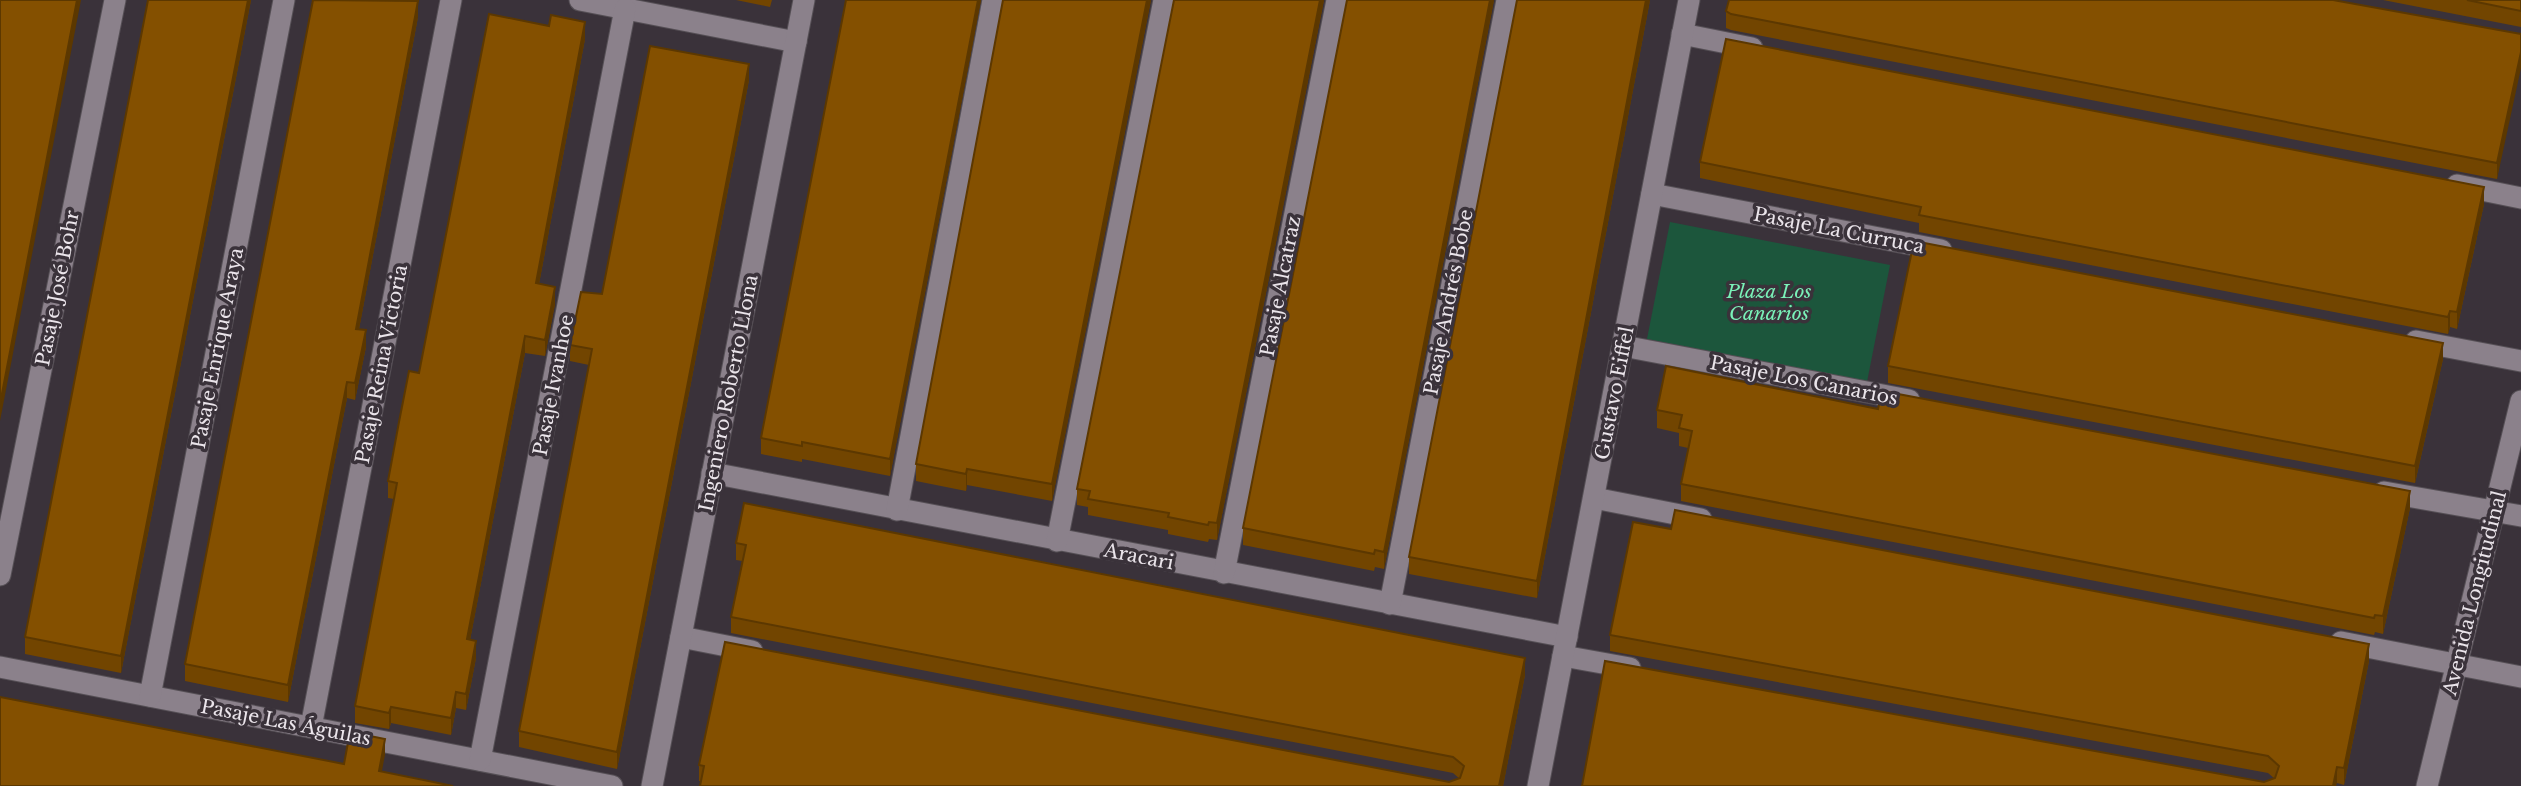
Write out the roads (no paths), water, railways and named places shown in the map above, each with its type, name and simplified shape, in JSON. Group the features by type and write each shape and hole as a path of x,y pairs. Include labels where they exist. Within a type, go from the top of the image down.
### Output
{"street":[{"name":"Pasaje José Bohr","path":"0,575 115,0"},
{"name":"Pasaje Enrique Araya","path":"150,696 284,0"},
{"name":"Pasaje Reina Victoria","path":"310,727 451,0"},
{"path":"580,0 796,42"},
{"name":"Ingeniero Roberto Llona","path":"652,786 804,0"},
{"path":"897,510 993,0"},
{"path":"1057,541 1164,0"},
{"name":"Pasaje Alcatraz","path":"1224,573 1337,0"},
{"name":"Pasaje Andrés Bobe","path":"1390,604 1507,0"},
{"name":"Gustavo Eiffel","path":"1538,786 1689,0"},
{"name":"Pasaje Ivanhoe","path":"480,760 625,9"},
{"path":"1682,34 1777,53"},
{"path":"2443,183 2521,198"},
{"name":"Pasaje La Curruca","path":"1652,194 1965,254"},
{"path":"2400,338 2521,361"},
{"name":"Pasaje Los Canarios","path":"1623,346 1930,404"},
{"name":"Avenida Longitudinal","path":"2427,786 2521,401"},
{"name":"Aracari","path":"712,474 1390,604 1565,646 1644,671"},
{"path":"2366,488 2521,516"},
{"path":"1594,498 1716,522"},
{"path":"681,637 775,656"},
{"path":"2317,637 2521,677"},
{"name":"Pasaje Las Águilas","path":"0,667 612,786"}],"park label":[{"name":"Plaza Los Canarios","path":"1769,302"}]}
